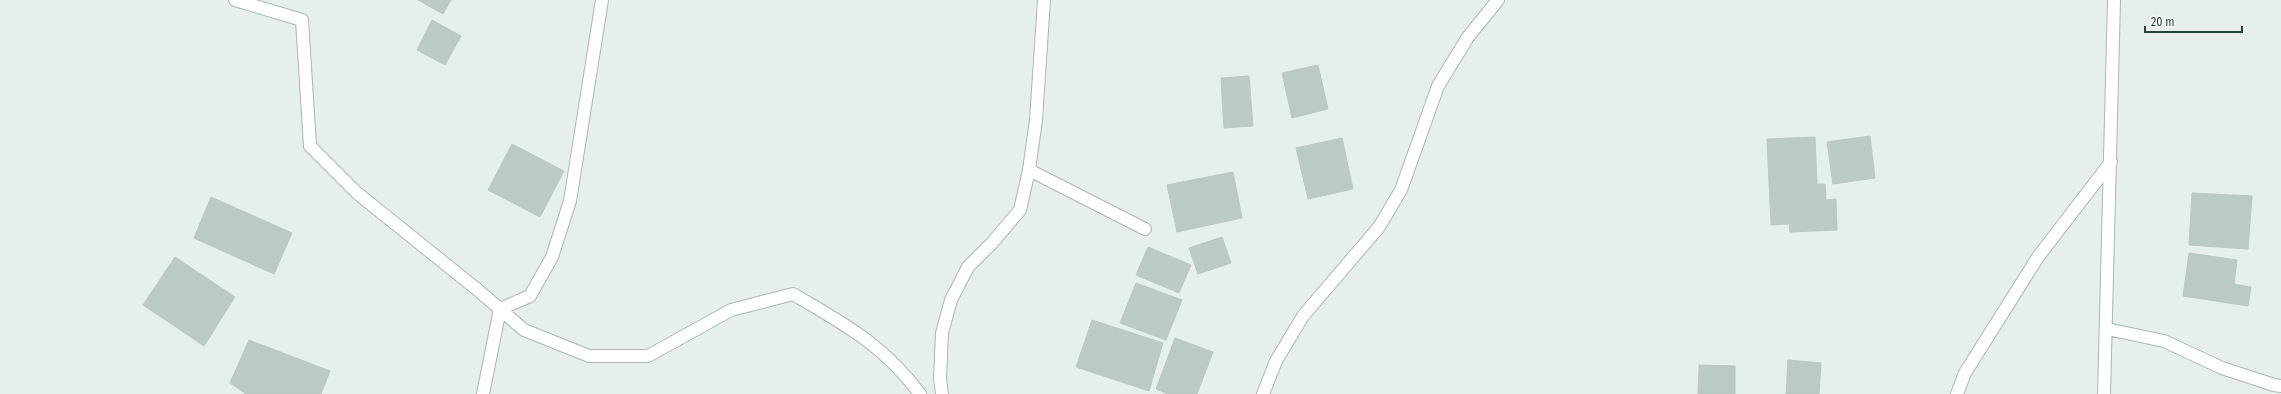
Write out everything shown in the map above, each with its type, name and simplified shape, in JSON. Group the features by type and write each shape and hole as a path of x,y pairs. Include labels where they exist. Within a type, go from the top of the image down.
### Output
{"street":[{"path":"236,0 302,20 310,146 357,193 409,233 524,330 589,356 648,356 731,310 793,294 862,335 903,371 920,394"},
{"path":"500,309 530,296 554,250 570,201 602,0"},
{"path":"942,394 940,378 942,333 951,300 968,267 992,244 1020,210 1029,170 1036,120 1044,0"},
{"path":"1263,394 1276,361 1303,316 1378,227 1390,209 1401,190 1438,86 1468,37 1498,0"},
{"path":"2104,394 2107,329 2114,0"},
{"path":"1957,394 1965,373 2038,257 2111,162"},
{"path":"1029,170 1145,229"},
{"path":"483,394 500,309"},
{"path":"2107,329 2164,341 2222,368 2281,386"}],"building":[{"path":"418,0 451,0 443,14"},
{"path":"432,20 461,36 445,65 417,50"},
{"path":"1318,65 1328,109 1292,118 1282,73"},
{"path":"1249,76 1253,126 1224,128 1221,78"},
{"path":"1870,136 1875,178 1833,184 1827,142"},
{"path":"1815,137 1817,184 1825,184 1826,200 1836,199 1837,230 1790,232 1789,224 1771,225 1767,139"},
{"path":"1342,138 1353,189 1308,199 1296,148"},
{"path":"512,144 564,171 540,217 488,190"},
{"path":"1233,172 1242,218 1177,232 1167,185"},
{"path":"2192,193 2252,196 2248,249 2189,245"},
{"path":"211,197 292,233 274,274 194,238"},
{"path":"1222,237 1231,263 1198,274 1189,248"},
{"path":"1148,247 1191,265 1179,293 1136,275"},
{"path":"2189,253 2237,260 2234,284 2251,287 2248,306 2183,296"},
{"path":"175,257 235,297 204,346 143,305"},
{"path":"1136,283 1182,300 1166,340 1120,323"},
{"path":"1092,320 1163,343 1149,391 1076,367"},
{"path":"1175,338 1213,352 1197,394 1168,394 1156,389"},
{"path":"249,340 330,371 321,394 246,394 230,383"},
{"path":"1788,360 1821,363 1819,394 1786,394"},
{"path":"1699,365 1735,366 1735,394 1698,394"}]}
